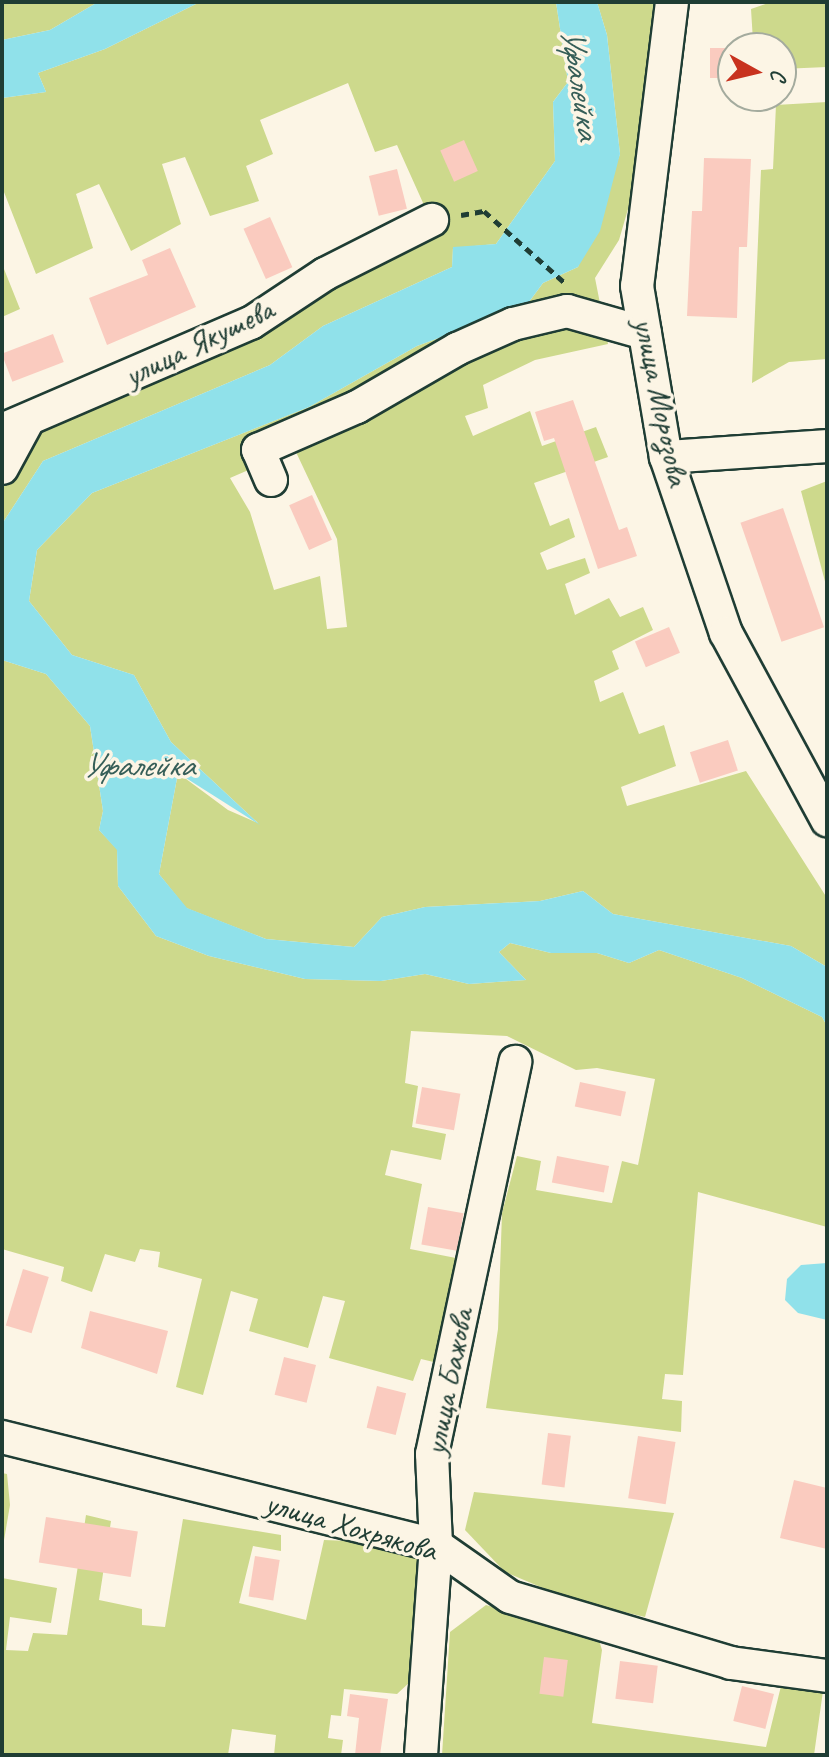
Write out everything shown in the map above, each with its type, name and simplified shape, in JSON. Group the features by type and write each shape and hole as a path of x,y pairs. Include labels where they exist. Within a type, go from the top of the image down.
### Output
{"street":[{"name":"улица Морозова","path":"672,2 637,286 666,457 726,633 827,820"},
{"name":"улица Якушева","path":"15,426 251,323 325,274 432,220"},
{"path":"271,480 258,450 357,407 457,349 513,324 567,311 645,333"},
{"path":"2,468 15,426"},
{"path":"666,457 827,446"},
{"name":"улица Бажова","path":"421,1755 436,1545 432,1454 515,1062"},
{"name":"улица Хохрякова","path":"2,1437 436,1545 510,1597 731,1663 827,1676"}],"path":[{"path":"484,211 577,293"}],"green space":[{"path":"2,2 98,2 50,30 2,40"},
{"path":"200,2 556,2 568,82 553,102 555,161 496,244 453,248 452,267 323,326 270,365 43,461 2,524 2,484 35,431 437,234 397,145 375,152 348,83 260,120 273,154 246,166 259,201 210,216 185,157 162,164 181,224 131,251 99,184 76,194 93,248 36,274 2,187 2,98 46,92 38,73 105,49"},
{"path":"597,2 656,2 640,168 619,240 595,278 608,344 535,360 483,385 488,408 465,416 473,436 530,411 542,446 596,427 608,457 534,483 550,526 569,518 575,537 540,553 547,570 585,558 590,573 565,584 575,615 609,598 620,617 643,607 653,630 612,651 619,669 594,681 600,702 623,692 639,734 664,725 676,766 621,787 627,806 746,771 827,898 827,967 791,946 613,914 583,891 540,901 425,907 382,917 354,947 266,939 186,908 159,874 178,773 228,810 258,823 171,742 134,675 72,655 29,601 37,550 92,493 309,407 417,346 526,306 543,283 578,267 620,154 607,35","holes":["295,450 337,539 347,627 327,629 320,576 274,590 250,512 230,478"]},
{"path":"771,2 827,2 827,67 797,68 797,32 752,32 751,9"},
{"path":"827,102 827,359 789,362 752,383 761,170 773,169 776,112 797,112 797,104"},
{"path":"2,264 20,309 2,317"},
{"path":"827,481 827,589 801,491"},
{"path":"2,660 46,674 90,726 103,811 99,830 117,849 118,886 156,936 209,956 305,979 381,981 425,974 469,984 526,980 499,952 510,943 551,953 597,953 629,963 659,950 742,978 822,1017 827,1026 827,1227 698,1192 683,1375 665,1374 662,1399 682,1401 681,1432 486,1408 498,1329 502,1213 517,1156 541,1161 536,1190 612,1203 622,1161 638,1165 655,1079 597,1068 576,1070 507,1036 411,1031 405,1083 418,1086 412,1127 446,1134 441,1160 391,1150 385,1175 422,1184 410,1249 461,1259 442,1364 421,1359 413,1381 329,1358 345,1301 323,1296 308,1348 249,1331 258,1299 231,1291 203,1395 176,1387 202,1279 158,1267 160,1252 140,1249 135,1262 105,1254 92,1292 61,1281 64,1267 2,1249"},
{"path":"2,1473 7,1474 10,1505 2,1552"},
{"path":"474,1492 674,1513 645,1617 569,1599 505,1572 465,1530"},
{"path":"86,1515 111,1521 99,1600 142,1609 142,1625 165,1627 183,1519 281,1535 281,1551 253,1546 239,1603 306,1620 324,1540 374,1542 421,1558 411,1681 397,1694 344,1689 341,1716 331,1715 328,1738 343,1740 341,1755 274,1755 276,1735 232,1729 228,1755 2,1755 2,1578 57,1588 51,1623 10,1617 6,1650 28,1651 33,1633 67,1635"},
{"path":"486,1605 598,1637 602,1650 592,1723 766,1747 781,1686 823,1691 814,1755 442,1755 450,1632"}],"water":[{"path":"98,2 200,2 105,49 38,73 46,92 2,98 2,40 50,30"},
{"name":"Уфалейка","path":"556,2 597,2 607,35 620,154 600,231 578,267 543,283 526,306 417,346 309,407 92,493 37,550 29,601 72,655 134,675 171,742 260,825 178,773 159,874 187,908 266,939 354,947 382,917 425,907 540,901 583,891 613,914 791,946 827,967 827,1026 822,1017 742,978 659,950 629,963 597,953 551,953 510,943 499,952 526,980 469,984 425,974 381,981 305,979 209,956 156,936 118,886 117,850 99,830 103,811 90,726 46,674 2,660 2,524 43,461 270,365 323,326 452,267 453,247 496,244 555,161 553,102 568,82"},
{"path":"827,1263 827,1320 798,1313 785,1300 787,1279 801,1265"}],"building":[{"path":"710,48 717,48 717,78 710,78"},
{"path":"464,140 478,171 454,182 440,151"},
{"path":"704,158 751,159 747,247 739,247 737,318 687,316 692,211 702,211"},
{"path":"397,169 407,209 379,216 369,176"},
{"path":"270,217 292,267 266,279 244,229"},
{"path":"170,248 196,307 107,345 89,298 148,275 142,260"},
{"path":"53,334 64,362 12,382 2,354"},
{"path":"573,400 619,530 627,527 637,556 598,569 554,438 544,441 535,412"},
{"path":"312,495 332,540 309,550 289,505"},
{"path":"783,508 824,627 781,642 740,523"},
{"path":"669,627 680,653 646,667 635,641"},
{"path":"728,740 738,770 700,783 690,752"},
{"path":"580,1082 626,1092 621,1116 575,1106"},
{"path":"422,1087 460,1094 454,1130 416,1123"},
{"path":"557,1156 609,1166 604,1193 552,1183"},
{"path":"428,1207 463,1213 457,1251 421,1244"},
{"path":"23,1269 49,1277 32,1333 6,1325"},
{"path":"90,1311 168,1331 157,1374 81,1348"},
{"path":"284,1357 316,1365 307,1403 275,1395"},
{"path":"377,1386 406,1393 396,1435 367,1428"},
{"path":"548,1433 571,1436 564,1487 542,1485"},
{"path":"638,1436 676,1442 666,1504 628,1498"},
{"path":"794,1480 827,1488 827,1549 780,1538"},
{"path":"46,1517 138,1532 131,1577 39,1562"},
{"path":"255,1556 280,1560 273,1600 249,1596"},
{"path":"544,1657 568,1660 563,1697 539,1694"},
{"path":"620,1661 658,1666 653,1703 615,1699"},
{"path":"742,1686 774,1694 765,1729 733,1721"},
{"path":"350,1694 388,1699 380,1755 355,1755 359,1718 347,1716"}]}
